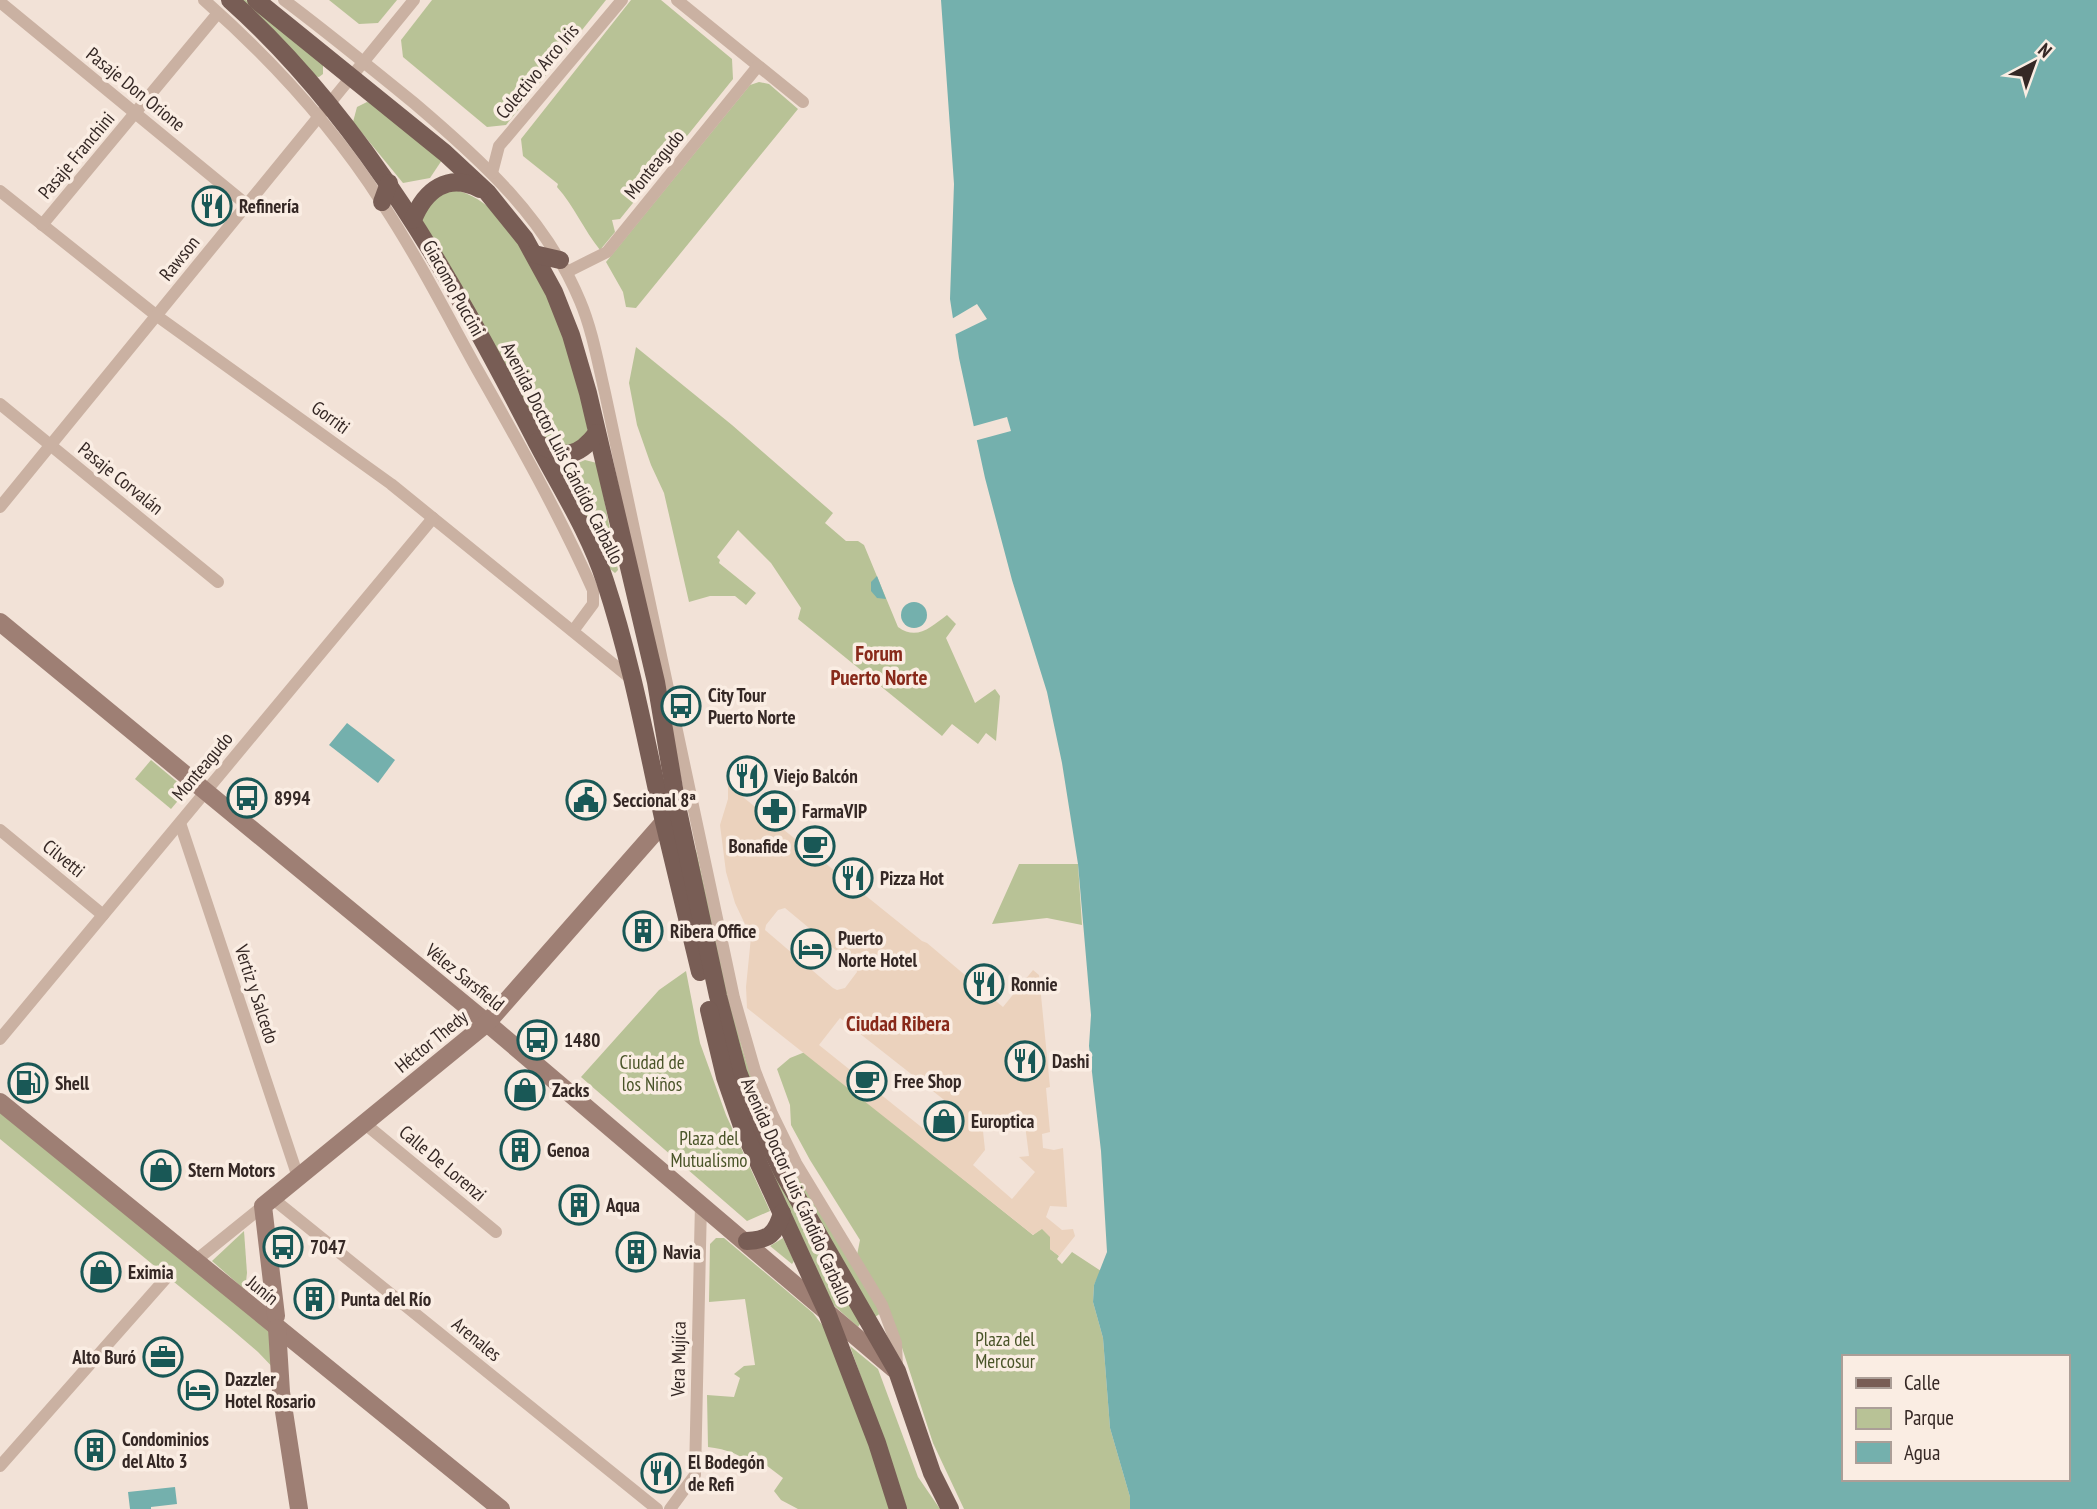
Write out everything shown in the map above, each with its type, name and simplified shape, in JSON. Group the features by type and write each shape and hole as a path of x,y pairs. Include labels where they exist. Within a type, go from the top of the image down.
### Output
{"main road":[{"name":"Avenida Doctor Luis Cándido Carballo","path":"256,0 445,153 487,192 512,221 534,254 571,335 588,393 656,682 677,806 718,996 738,1072 783,1173 897,1371 932,1473 950,1509"},
{"name":"Avenida Doctor Luis Cándido Carballo","path":"224,6 283,52 330,104 389,183 414,220 586,535 604,578 634,681 664,821 725,1077 743,1129 826,1310 877,1443 898,1509"},
{"path":"414,220 420,203 433,189 451,182 470,183 487,192"},
{"path":"382,202 389,183"},
{"path":"534,254 563,266"},
{"path":"588,393 602,378"},
{"path":"537,442 552,453 569,454 586,447 597,433"},
{"name":"Vélez Sarsfield","path":"0,622 487,1023 897,1371"},
{"name":"Héctor Thedy","path":"267,1202 487,1023 677,806"},
{"name":"Junín","path":"0,1102 195,1261 276,1322 501,1509"},
{"path":"267,1202 281,1391 299,1509"},
{"path":"747,1241 762,1241 771,1237 778,1229 782,1213"}],"street":[{"name":"Giacomo Puccini","path":"204,0 224,6 318,118 382,202 509,425 593,590 593,604 573,631"},
{"name":"Avenida Doctor Luis Cándido Carballo","path":"284,0 364,61 470,150 533,218 582,303 602,378 734,998 755,1071 796,1163 882,1305 896,1343 897,1371"},
{"name":"Rawson","path":"0,507 414,0"},
{"name":"Colectivo Arco Iris","path":"492,173 499,146 622,0"},
{"path":"677,0 803,102"},
{"name":"Pasaje Don Orione","path":"0,2 247,205"},
{"name":"Pasaje Franchini","path":"43,225 224,6"},
{"name":"Monteagudo","path":"563,266 597,259 607,252 758,66"},
{"name":"Gorriti","path":"0,191 157,316 391,484 634,681"},
{"name":"Pasaje Corvalán","path":"0,404 218,582"},
{"name":"Monteagudo","path":"0,1039 433,518"},
{"name":"Héctor Thedy","path":"677,806 690,790"},
{"name":"Vertiz y Salcedo","path":"180,823 298,1177"},
{"name":"Cilvetti","path":"0,831 103,915"},
{"name":"Calle De Lorenzi","path":"364,1123 496,1232"},
{"name":"Héctor Thedy","path":"195,1261 267,1202"},
{"name":"Arenales","path":"267,1202 657,1509"},
{"name":"Vera Mujíca","path":"670,1509 695,1475 701,1203"},
{"path":"0,1466 167,1277"}],"green space":[{"path":"236,0 246,0 323,64 323,74 319,77 313,76"},
{"path":"329,0 397,0 378,23 359,24"},
{"path":"432,0 606,0 506,125 487,127 403,57 401,40"},
{"path":"631,0 661,0 732,59 733,79 620,219 612,220 615,232 600,250 557,187 558,184 523,156 521,139"},
{"path":"759,82 769,84 798,109 636,308 626,307 623,292 606,262 750,85"},
{"path":"367,102 374,104 442,160 430,178 403,183 353,122 357,107"},
{"path":"454,190 474,197 493,211 510,229 550,298 571,352 588,435 566,448 547,440 538,430 423,223 422,215 436,195"},
{"path":"636,347 732,425 833,513 825,523 846,541 858,541 864,545 898,627 918,633 947,615 956,624 946,638 975,703 995,689 1000,696 996,741 986,733 978,744 952,724 942,736 798,619 801,608 771,563 738,530 717,557 719,563 756,593 746,605 735,596 710,596 689,602 664,493 637,425 629,383"},
{"path":"585,460 597,463 618,570 615,573 610,569 561,477 569,467"},
{"path":"151,760 187,790 171,809 135,779"},
{"path":"690,850 696,850 742,1048 755,1088 774,1129 881,1313 875,1317 783,1161 753,1100"},
{"path":"1019,864 1078,864 1082,925 1047,918 992,924"},
{"name":"Ciudad de los Niños","path":"686,971 700,1043 726,1115 770,1211 747,1221 581,1077 659,990"},
{"name":"Plaza del Mercosur","path":"805,1052 1033,1235 1042,1228 1050,1236 1050,1249 1059,1256 1057,1259 1062,1264 1072,1252 1101,1271 1094,1285 1093,1302 1103,1338 1110,1428 1130,1497 1130,1509 964,1509 933,1443 893,1320 857,1255 860,1240 791,1125 790,1105 777,1069 790,1058"},
{"path":"0,1102 277,1328 281,1376 230,1328 0,1139"},
{"path":"752,1126 862,1321 858,1327 829,1301"},
{"path":"244,1231 247,1273 245,1290 212,1261"},
{"path":"716,1238 724,1238 813,1313 823,1326 858,1404 890,1509 798,1509 781,1500 774,1491 783,1478 762,1462 757,1469 734,1454 708,1447 707,1395 734,1397 740,1378 734,1374 744,1366 755,1365 745,1299 709,1302 710,1244"},
{"path":"783,1238 794,1261 792,1264 770,1246"},
{"path":"850,1346 878,1369 918,1477 940,1509 905,1509 902,1493"}],"shaded area":[{"path":"728,785 1003,1007 1033,970 1039,975 1050,1087 1046,1088 1050,1132 1042,1134 1043,1148 1063,1148 1067,1207 1050,1206 1046,1217 1062,1230 1073,1229 1075,1236 1059,1256 1050,1249 1050,1237 1042,1229 1033,1235 747,1008 746,987 751,937 735,903 726,872 720,825 728,799","holes":["785,908 856,967 857,972 845,988 833,988 765,930 778,910","840,1018 962,1114 940,1142 819,1045","1025,1125 1029,1156 1019,1157 1035,1172 1012,1199 973,1165 985,1150 983,1131"]}],"water":[{"path":"941,0 2097,0 2097,1509 1130,1509 1130,1497 1110,1428 1103,1338 1093,1302 1094,1285 1107,1252 1101,1151 1089,1046 1091,1015 1078,864 1062,763 1047,692 1012,580 985,478 959,358 950,299 954,184"},
{"path":"877,576 886,599 877,598 871,591 871,582"},
{"path":"914,602 923,606 927,615 923,624 914,628 905,624 901,615 905,606"},
{"path":"347,723 395,760 378,783 329,745"},
{"path":"175,1487 177,1504 151,1509 130,1509 128,1492"}],"pier":[{"path":"977,304 987,319 952,336 950,320"},
{"path":"1007,417 1011,431 974,441 971,427"}],"place":[{"name":"Refinería","path":"212,206"},
{"name":"City Tour Puerto Norte","path":"681,706"},
{"name":"Viejo Balcón","path":"747,776"},
{"name":"8994","path":"247,798"},
{"name":"Seccional 8ª","path":"586,800"},
{"name":"FarmaVIP","path":"775,811"},
{"name":"Bonafide","path":"815,846"},
{"name":"Pizza Hot","path":"853,878"},
{"name":"Ribera Office","path":"643,931"},
{"name":"Puerto Norte Hotel","path":"811,949"},
{"name":"Ronnie","path":"984,984"},
{"name":"1480","path":"537,1040"},
{"name":"Dashi","path":"1025,1061"},
{"name":"Free Shop","path":"867,1081"},
{"name":"Shell","path":"28,1083"},
{"name":"Zacks","path":"525,1090"},
{"name":"Europtica","path":"944,1121"},
{"name":"Genoa","path":"520,1150"},
{"name":"Stern Motors","path":"161,1170"},
{"name":"Aqua","path":"579,1205"},
{"name":"7047","path":"283,1247"},
{"name":"Navia","path":"636,1252"},
{"name":"Eximia","path":"101,1272"},
{"name":"Punta del Río","path":"314,1299"},
{"name":"Alto Buró","path":"163,1357"},
{"name":"Dazzler Hotel Rosario","path":"198,1390"},
{"name":"Condominios del Alto 3","path":"95,1450"},
{"name":"El Bodegón de Refi","path":"661,1473"}],"district":[{"name":"Forum Puerto Norte","path":"879,666"},
{"name":"Ciudad Ribera","path":"898,1024"}],"park label":[{"name":"Plaza del Mutualismo","path":"709,1149"}]}
